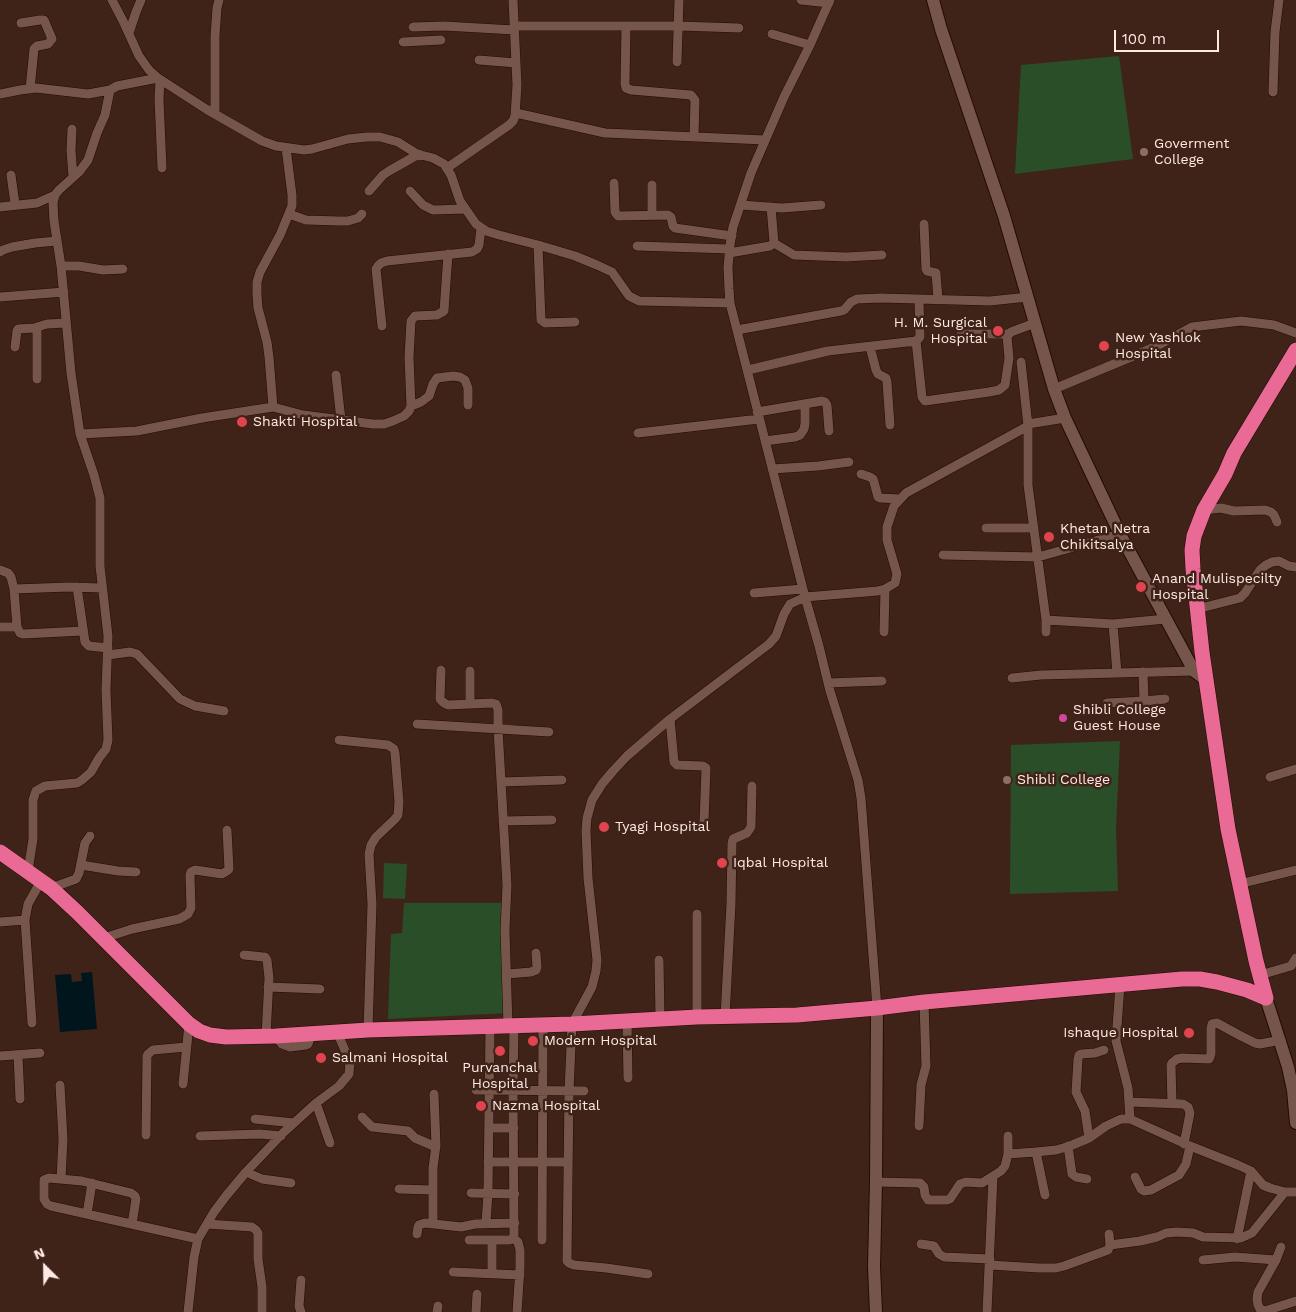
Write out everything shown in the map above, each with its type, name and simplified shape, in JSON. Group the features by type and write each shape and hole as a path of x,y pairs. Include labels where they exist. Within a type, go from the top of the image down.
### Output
{"highway":[{"path":"1266,998 1239,884 1200,675 1192,550 1194,536 1204,510 1225,474 1234,453 1296,350"},
{"path":"1225,474 1241,456 1296,363"},
{"path":"0,852 46,885 104,938 189,1024 198,1031 226,1037 368,1030 572,1024 627,1020 797,1015 1182,979 1200,979 1217,982 1266,998"},
{"path":"1233,986 1260,975"}],"street":[{"path":"112,0 144,64 159,79 262,141 276,146 304,150 348,139 374,137 391,139 419,154 440,161 447,168 465,209 481,228 491,233 538,244 607,269 615,275 629,296 638,301 730,303"},
{"path":"129,33 141,0"},
{"path":"216,114 215,36 219,0"},
{"path":"447,168 513,122 516,113 517,85 513,0"},
{"path":"677,62 679,0"},
{"path":"801,0 829,2 784,97 751,173 729,251 730,303 804,593 862,798 877,1008 874,1267 876,1312"},
{"path":"933,0 1004,216 1064,418 1120,534 1166,619 1200,675"},
{"path":"1273,92 1275,32 1279,0"},
{"path":"21,23 44,20 52,39 48,44 37,46 34,49 30,89"},
{"path":"413,28 444,26 514,28 679,26 739,28"},
{"path":"626,26 626,88 691,95 695,100 694,137"},
{"path":"431,40 432,27"},
{"path":"772,34 810,45"},
{"path":"403,42 442,40"},
{"path":"480,60 516,63"},
{"path":"0,94 30,89 88,94 110,90 117,86 159,79"},
{"path":"159,79 162,168"},
{"path":"28,871 33,840 33,800 36,791 45,786 76,783 82,780 91,772 106,750 108,740 106,690 108,652 107,622 100,566 100,498 80,434 72,380 64,292 53,209 55,195 58,190 88,160 96,133 105,115 110,90"},
{"path":"516,113 606,133 765,140"},
{"path":"72,129 73,177"},
{"path":"273,407 269,357 256,295 257,282 289,214 292,200 286,148"},
{"path":"369,191 383,175 419,154"},
{"path":"11,175 15,204"},
{"path":"614,183 616,215 670,216 672,217 673,226 677,229 732,236"},
{"path":"652,185 652,215"},
{"path":"410,191 423,205 433,210 465,209"},
{"path":"0,207 37,203 55,195"},
{"path":"741,205 786,208 821,205"},
{"path":"771,207 774,243"},
{"path":"289,214 306,220 339,221 358,218 362,214"},
{"path":"924,224 926,268 927,271 936,273 938,300"},
{"path":"382,326 376,270 381,263 474,251 479,245 481,228"},
{"path":"0,252 12,247 35,242 57,241"},
{"path":"637,246 729,251 770,246 774,243"},
{"path":"774,243 798,256 846,257 882,255"},
{"path":"538,244 541,320 545,323 574,322"},
{"path":"80,434 137,431 202,418 273,407 303,415 373,424 393,422 404,416 411,406 409,357 411,321 415,316 438,315 444,311 448,254"},
{"path":"61,266 79,266 103,270 123,269"},
{"path":"0,297 64,292"},
{"path":"737,330 841,311 856,299 990,301 1028,297"},
{"path":"748,370 828,351 916,341 920,336 918,300"},
{"path":"1054,389 1156,348 1192,327 1241,321 1274,326 1296,334"},
{"path":"15,347 16,331 18,328 66,323"},
{"path":"961,334 1008,334 1035,323"},
{"path":"36,327 37,379"},
{"path":"916,341 922,398 925,401 929,401 996,391 1002,388 1009,362 1006,340 1008,334"},
{"path":"870,347 878,374 886,378 890,425"},
{"path":"1021,362 1028,426 1028,485 1046,632"},
{"path":"336,375 341,420"},
{"path":"411,406 429,396 437,378 453,376 465,380 468,388 468,405"},
{"path":"638,433 758,416 822,401 826,403 829,431"},
{"path":"765,441 800,435 805,424 805,404"},
{"path":"754,594 867,592 885,589 895,583 897,574 887,540 887,527 894,506 899,499 921,484 1028,426 1028,424 1064,418"},
{"path":"772,469 849,462"},
{"path":"860,474 872,479 878,497 899,499"},
{"path":"1204,510 1222,508 1234,512 1265,510 1272,512 1277,522"},
{"path":"986,528 1034,528"},
{"path":"943,555 1038,557 1120,534"},
{"path":"1197,609 1240,598 1260,570 1272,562 1279,561 1296,567"},
{"path":"0,570 10,574 14,589 18,631 23,634 83,631"},
{"path":"77,587 83,631 87,645 108,652 134,652 141,657 180,699 195,706 224,711"},
{"path":"14,589 102,588"},
{"path":"884,632 885,589"},
{"path":"648,1274 568,1264 567,1261 569,1090 572,1024 592,987 597,960 586,859 586,830 590,807 602,784 627,756 670,719 770,644 776,636 787,608 804,593"},
{"path":"1046,620 1114,624 1166,619"},
{"path":"1114,624 1117,673"},
{"path":"0,627 17,627"},
{"path":"441,670 440,699 442,702 448,704 492,703 496,704 498,710 507,885 505,930 513,1090 515,1194 513,1238"},
{"path":"470,671 470,704"},
{"path":"1012,678 1041,674 1143,672 1200,675"},
{"path":"1143,672 1144,700"},
{"path":"828,683 882,680"},
{"path":"1107,703 1165,699"},
{"path":"659,826 699,827 703,826 704,822 706,768 703,766 677,765 674,762 670,719"},
{"path":"417,724 548,732"},
{"path":"339,740 388,745 394,749 395,753 399,802 398,814 395,820 376,837 369,854 372,904 368,1030"},
{"path":"1270,777 1296,769"},
{"path":"501,782 562,780"},
{"path":"725,1017 732,843 733,839 748,833 751,827 752,786"},
{"path":"504,820 552,820"},
{"path":"104,938 132,929 179,919 188,914 191,908 191,872 195,870 222,874 228,869 227,830"},
{"path":"32,1023 25,920 28,904 46,885 76,879 85,843 90,836"},
{"path":"81,865 136,872"},
{"path":"1239,884 1296,870"},
{"path":"697,914 697,1018"},
{"path":"0,922 25,920"},
{"path":"507,974 536,970 536,953"},
{"path":"244,955 265,957 268,965 271,1036"},
{"path":"1260,975 1291,966 1296,958"},
{"path":"659,960 660,1019"},
{"path":"1120,985 1116,1041 1124,1071 1130,1120"},
{"path":"268,987 320,989"},
{"path":"1266,998 1292,1066 1296,1123"},
{"path":"919,1126 921,1085 926,1066 924,1002"},
{"path":"627,1020 628,1078"},
{"path":"1172,1104 1172,1062 1182,1058 1209,1060 1212,1024 1218,1023 1255,1043 1260,1044 1281,1040"},
{"path":"182,1084 189,1024"},
{"path":"542,1240 543,1024"},
{"path":"486,1224 490,1027"},
{"path":"188,1312 194,1256 198,1239 207,1224 226,1196 246,1172 281,1136 316,1103 339,1086 349,1074 350,1062 337,1032"},
{"path":"146,1135 147,1056 153,1050 186,1047"},
{"path":"1089,1138 1085,1111 1076,1092 1078,1059 1081,1054 1104,1050"},
{"path":"0,1056 40,1053"},
{"path":"18,1055 20,1098"},
{"path":"60,1085 63,1139 61,1179"},
{"path":"476,1090 584,1090"},
{"path":"433,1224 433,1168 436,1147 434,1094"},
{"path":"1129,1102 1185,1105 1190,1113 1186,1164 1179,1175 1151,1190 1144,1191 1141,1189 1135,1176"},
{"path":"316,1103 330,1143"},
{"path":"362,1117 372,1127 408,1131 415,1138 436,1147"},
{"path":"255,1119 294,1124"},
{"path":"1008,1154 1056,1150 1089,1138 1106,1126 1121,1119 1130,1120 1238,1165 1251,1172 1263,1185 1285,1192 1296,1192"},
{"path":"489,1128 514,1128"},
{"path":"200,1136 260,1134 281,1136"},
{"path":"876,1182 920,1183 924,1187 925,1196 928,1200 950,1199 960,1184 966,1182 982,1183 1001,1172 1005,1166 1008,1154 1008,1136"},
{"path":"1068,1146 1072,1174 1086,1179"},
{"path":"1036,1152 1045,1195"},
{"path":"488,1162 568,1162"},
{"path":"246,1172 262,1179 291,1183"},
{"path":"1238,1239 1251,1172"},
{"path":"988,1312 993,1177"},
{"path":"132,1224 136,1199 134,1194 92,1183 49,1178 44,1180 44,1199 51,1206 198,1239"},
{"path":"87,1214 92,1183"},
{"path":"399,1189 433,1190"},
{"path":"1110,1245 1140,1241 1166,1233 1177,1232 1193,1233 1203,1237 1238,1239 1252,1233 1285,1192"},
{"path":"471,1193 515,1194"},
{"path":"416,1234 419,1225 424,1223 462,1227 475,1224 515,1223"},
{"path":"207,1224 252,1227 258,1233 262,1312"},
{"path":"921,1244 934,1246 939,1254 944,1257 1039,1268 1056,1268 1108,1250 1110,1245 1108,1234"},
{"path":"469,1240 510,1240 513,1238"},
{"path":"513,1238 518,1242 520,1250 517,1312"},
{"path":"492,1240 492,1273"},
{"path":"1281,1247 1257,1296 1258,1305 1265,1312 1296,1302"},
{"path":"1203,1260 1235,1256 1276,1260"},
{"path":"453,1272 520,1275"},
{"path":"300,1280 299,1306 301,1312"},
{"path":"476,1312 477,1294"}],"green space":[{"path":"1119,56 1133,159 1015,174 1021,65"},
{"path":"1120,741 1116,829 1118,891 1010,894 1011,745"},
{"path":"384,863 407,864 405,899 383,898"},
{"path":"404,903 503,903 509,1013 388,1019 391,934 402,933"}],"water":[{"path":"92,972 97,1029 60,1032 55,975 71,974 72,982 82,981 81,973"}],"place":[{"name":"Goverment College","path":"1144,152"},
{"name":"H. M. Surgical Hospital","path":"998,331"},
{"name":"New Yashlok Hospital","path":"1104,346"},
{"name":"Shakti Hospital","path":"242,422"},
{"name":"Khetan Netra Chikitsalya","path":"1049,537"},
{"name":"Anand Mulispecilty Hospital","path":"1141,587"},
{"name":"Shibli College Guest House","path":"1063,718"},
{"name":"Shibli College","path":"1007,780"},
{"name":"Tyagi Hospital","path":"604,827"},
{"name":"Iqbal Hospital","path":"722,863"},
{"name":"Ishaque Hospital","path":"1189,1033"},
{"name":"Modern Hospital","path":"533,1041"},
{"name":"Purvanchal Hospital","path":"500,1051"},
{"name":"Salmani Hospital","path":"321,1058"},
{"name":"Nazma Hospital","path":"481,1106"}]}
